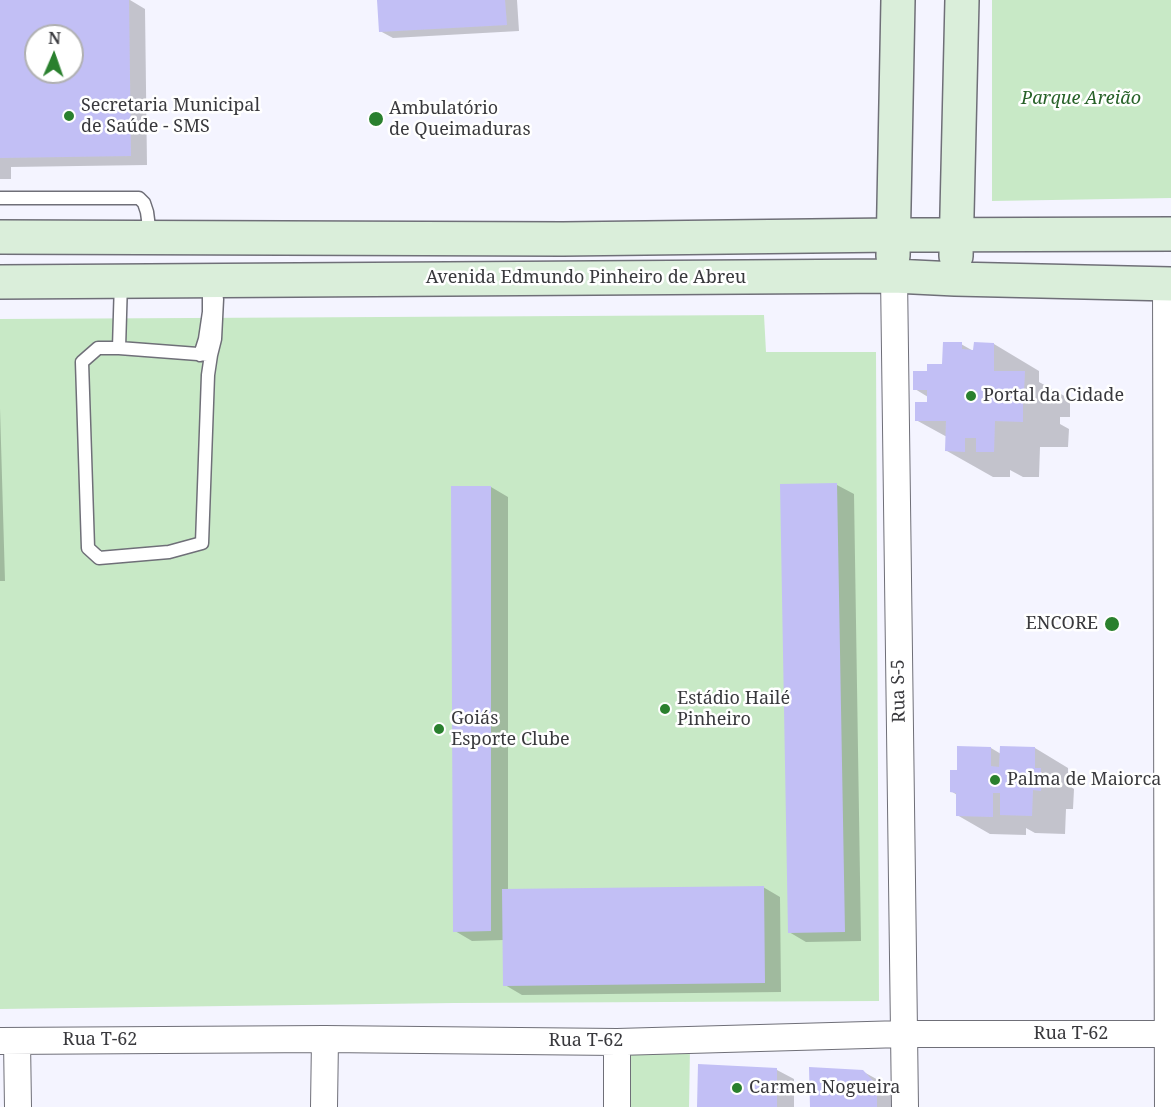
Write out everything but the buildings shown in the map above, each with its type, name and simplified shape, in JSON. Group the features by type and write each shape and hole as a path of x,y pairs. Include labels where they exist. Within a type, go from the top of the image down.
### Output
{"main road":[{"path":"894,276 898,0"},
{"path":"955,279 962,0"},
{"path":"0,237 563,239 893,234 1171,234"},
{"name":"Avenida Edmundo Pinheiro de Abreu","path":"0,282 894,276 1169,284"}],"street":[{"name":"Rua S-5","path":"894,276 905,1107"},
{"path":"1168,1107 1169,284"},
{"name":"Rua T-62","path":"9,1041 324,1039 617,1042 903,1034 1169,1034"},
{"path":"324,1039 324,1107"},
{"path":"9,1041 18,1107"},
{"path":"617,1042 617,1107"}],"lane":[{"path":"0,198 139,198 144,203 147,212 150,237"},
{"path":"119,348 121,281"},
{"path":"206,355 98,348 82,362 88,548 99,558 169,552 202,543 206,355 205,339 213,281"}],"green space":[{"name":"Parque Areião","path":"992,0 1171,0 1171,198 992,201"},
{"name":"Goiás Esporte Clube","path":"764,315 766,352 876,352 879,1001 454,1003 0,1009 0,319"},
{"path":"690,1047 689,1107 629,1107 630,1048"}],"place":[{"name":"Secretaria Municipal de Saúde - SMS","path":"69,116"},
{"name":"Ambulatório de Queimaduras","path":"376,119"},
{"name":"Portal da Cidade","path":"971,396"},
{"name":"ENCORE","path":"1112,624"},
{"name":"Estádio Hailé Pinheiro","path":"665,709"},
{"name":"Goiás Esporte Clube","path":"439,729"},
{"name":"Palma de Maiorca","path":"995,780"},
{"name":"Carmen Nogueira","path":"737,1088"}]}
